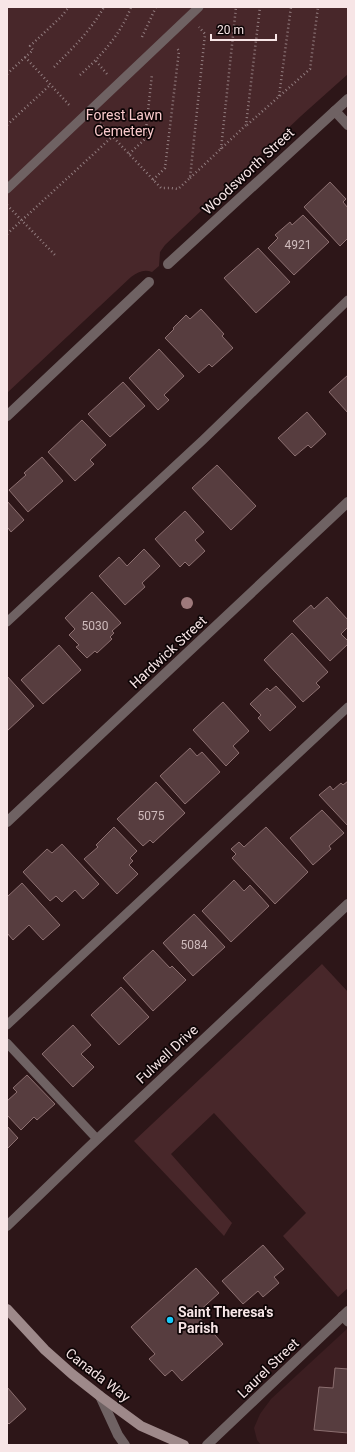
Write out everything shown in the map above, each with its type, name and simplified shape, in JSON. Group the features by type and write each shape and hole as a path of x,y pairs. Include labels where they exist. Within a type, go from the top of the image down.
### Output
{"main road":[{"name":"Canada Way","path":"7,1309 45,1350 100,1396 141,1426 184,1445"}],"street":[{"name":"Woodsworth Street","path":"168,264 348,99"},
{"path":"335,110 348,125"},
{"path":"7,416 149,282"},
{"name":"Hardwick Street","path":"7,822 348,502"},
{"name":"Fulwell Drive","path":"7,1226 97,1139 348,904"},
{"name":"Laurel Street","path":"207,1445 346,1316"},
{"path":"100,1396 118,1435 125,1445"}],"lane":[{"path":"7,189 199,7"},
{"path":"7,622 203,440 348,300"},
{"path":"7,1025 348,707"},
{"path":"7,1043 97,1139"}],"path":[{"path":"7,74 33,50 30,46 61,17 69,7"},
{"path":"54,67 81,40 104,7"},
{"path":"80,75 107,48 117,34 131,7"},
{"path":"221,149 236,7"},
{"path":"246,125 260,7"},
{"path":"279,96 291,7"},
{"path":"105,128 161,188 178,189 246,125 310,69 318,7"},
{"path":"190,16 205,34 190,178"},
{"path":"153,180 165,168 179,51 167,38"},
{"path":"25,57 72,108"},
{"path":"129,154 145,140 152,73 142,61"},
{"path":"7,125 50,85"},
{"path":"7,234 113,136"},
{"path":"9,207 54,255"}],"shaded area":[{"path":"348,1328 348,1445 261,1445 257,1440 254,1428 260,1414 271,1399"}],"green space":[{"name":"Forest Lawn Cemetery","path":"7,7 348,7 348,74 301,116 165,245 160,252 159,266 152,272 141,272 131,277 7,393"},
{"path":"322,964 348,992 348,1288 338,1297 283,1236 306,1213 214,1113 171,1154 232,1223 224,1236 134,1141"}],"building":[{"path":"330,182 346,199 343,202 348,208 348,238 340,246 304,207"},
{"path":"303,215 329,242 294,275 268,248 278,238 275,235 290,222 292,225"},
{"path":"258,248 290,282 256,313 224,278"},
{"path":"201,309 224,334 222,336 233,348 212,367 209,364 199,373 165,338 186,315 190,319"},
{"path":"159,349 184,376 164,395 169,400 158,410 129,378"},
{"path":"348,375 348,413 329,392"},
{"path":"123,382 145,406 110,437 88,414"},
{"path":"307,412 326,434 311,448 308,445 295,456 278,438"},
{"path":"82,420 106,445 90,460 94,464 75,481 48,452"},
{"path":"42,457 63,481 28,512 9,490 26,475 24,473"},
{"path":"217,465 256,506 231,530 192,488"},
{"path":"7,501 24,520 11,532 8,528 7,529"},
{"path":"185,511 204,532 195,540 205,551 189,566 185,562 180,567 155,539"},
{"path":"144,549 160,566 142,583 145,587 125,605 99,576 119,557 127,566"},
{"path":"92,592 121,623 112,631 114,633 110,637 112,639 97,653 95,651 87,658 76,647 79,645 69,635 75,629 65,618"},
{"path":"327,597 348,620 348,627 341,634 348,641 348,644 330,661 293,621 311,605 314,609"},
{"path":"292,633 328,672 316,683 320,687 303,702 264,660"},
{"path":"59,645 81,670 43,704 21,680"},
{"path":"7,676 34,706 7,731"},
{"path":"276,686 296,707 270,731 258,718 261,715 250,704 267,688 270,691"},
{"path":"223,702 249,731 233,746 239,753 226,766 193,730"},
{"path":"190,748 197,756 202,752 220,772 185,804 160,776"},
{"path":"348,781 348,826 319,795 330,786 333,790 341,783 343,785"},
{"path":"156,782 185,813 153,843 150,840 143,846 117,819"},
{"path":"322,810 344,833 329,846 331,849 313,865 290,838"},
{"path":"114,827 137,851 130,858 133,861 129,865 138,874 117,894 84,859 98,847 96,845"},
{"path":"266,827 308,872 275,904 232,858 236,854 231,849 239,842 244,847"},
{"path":"62,844 99,884 83,899 75,890 62,902 56,896 50,901 23,872 47,849 52,853"},
{"path":"234,880 244,891 250,885 269,906 231,942 202,911"},
{"path":"22,883 60,925 43,940 29,925 13,940 7,933 7,897"},
{"path":"194,914 225,947 193,976 163,943"},
{"path":"153,950 170,968 172,966 186,980 153,1011 123,978"},
{"path":"121,987 149,1017 119,1045 91,1015"},
{"path":"73,1025 91,1045 81,1054 94,1067 73,1087 42,1054"},
{"path":"27,1075 55,1104 37,1120 34,1117 21,1130 7,1115 7,1101 17,1092 13,1088"},
{"path":"7,1126 18,1138 7,1149"},
{"path":"263,1245 284,1269 274,1277 279,1283 263,1297 258,1291 243,1304 222,1281"},
{"name":"Saint Theresa's Parish","path":"196,1268 219,1293 196,1314 223,1344 182,1381 172,1370 165,1376 149,1359 155,1354 131,1327"},
{"path":"335,1368 348,1369 348,1433 314,1430 319,1387 333,1388"},
{"path":"7,1387 26,1409 9,1424 7,1422"}],"place":[{"name":"Saint Theresa's Parish","path":"170,1320"}]}
